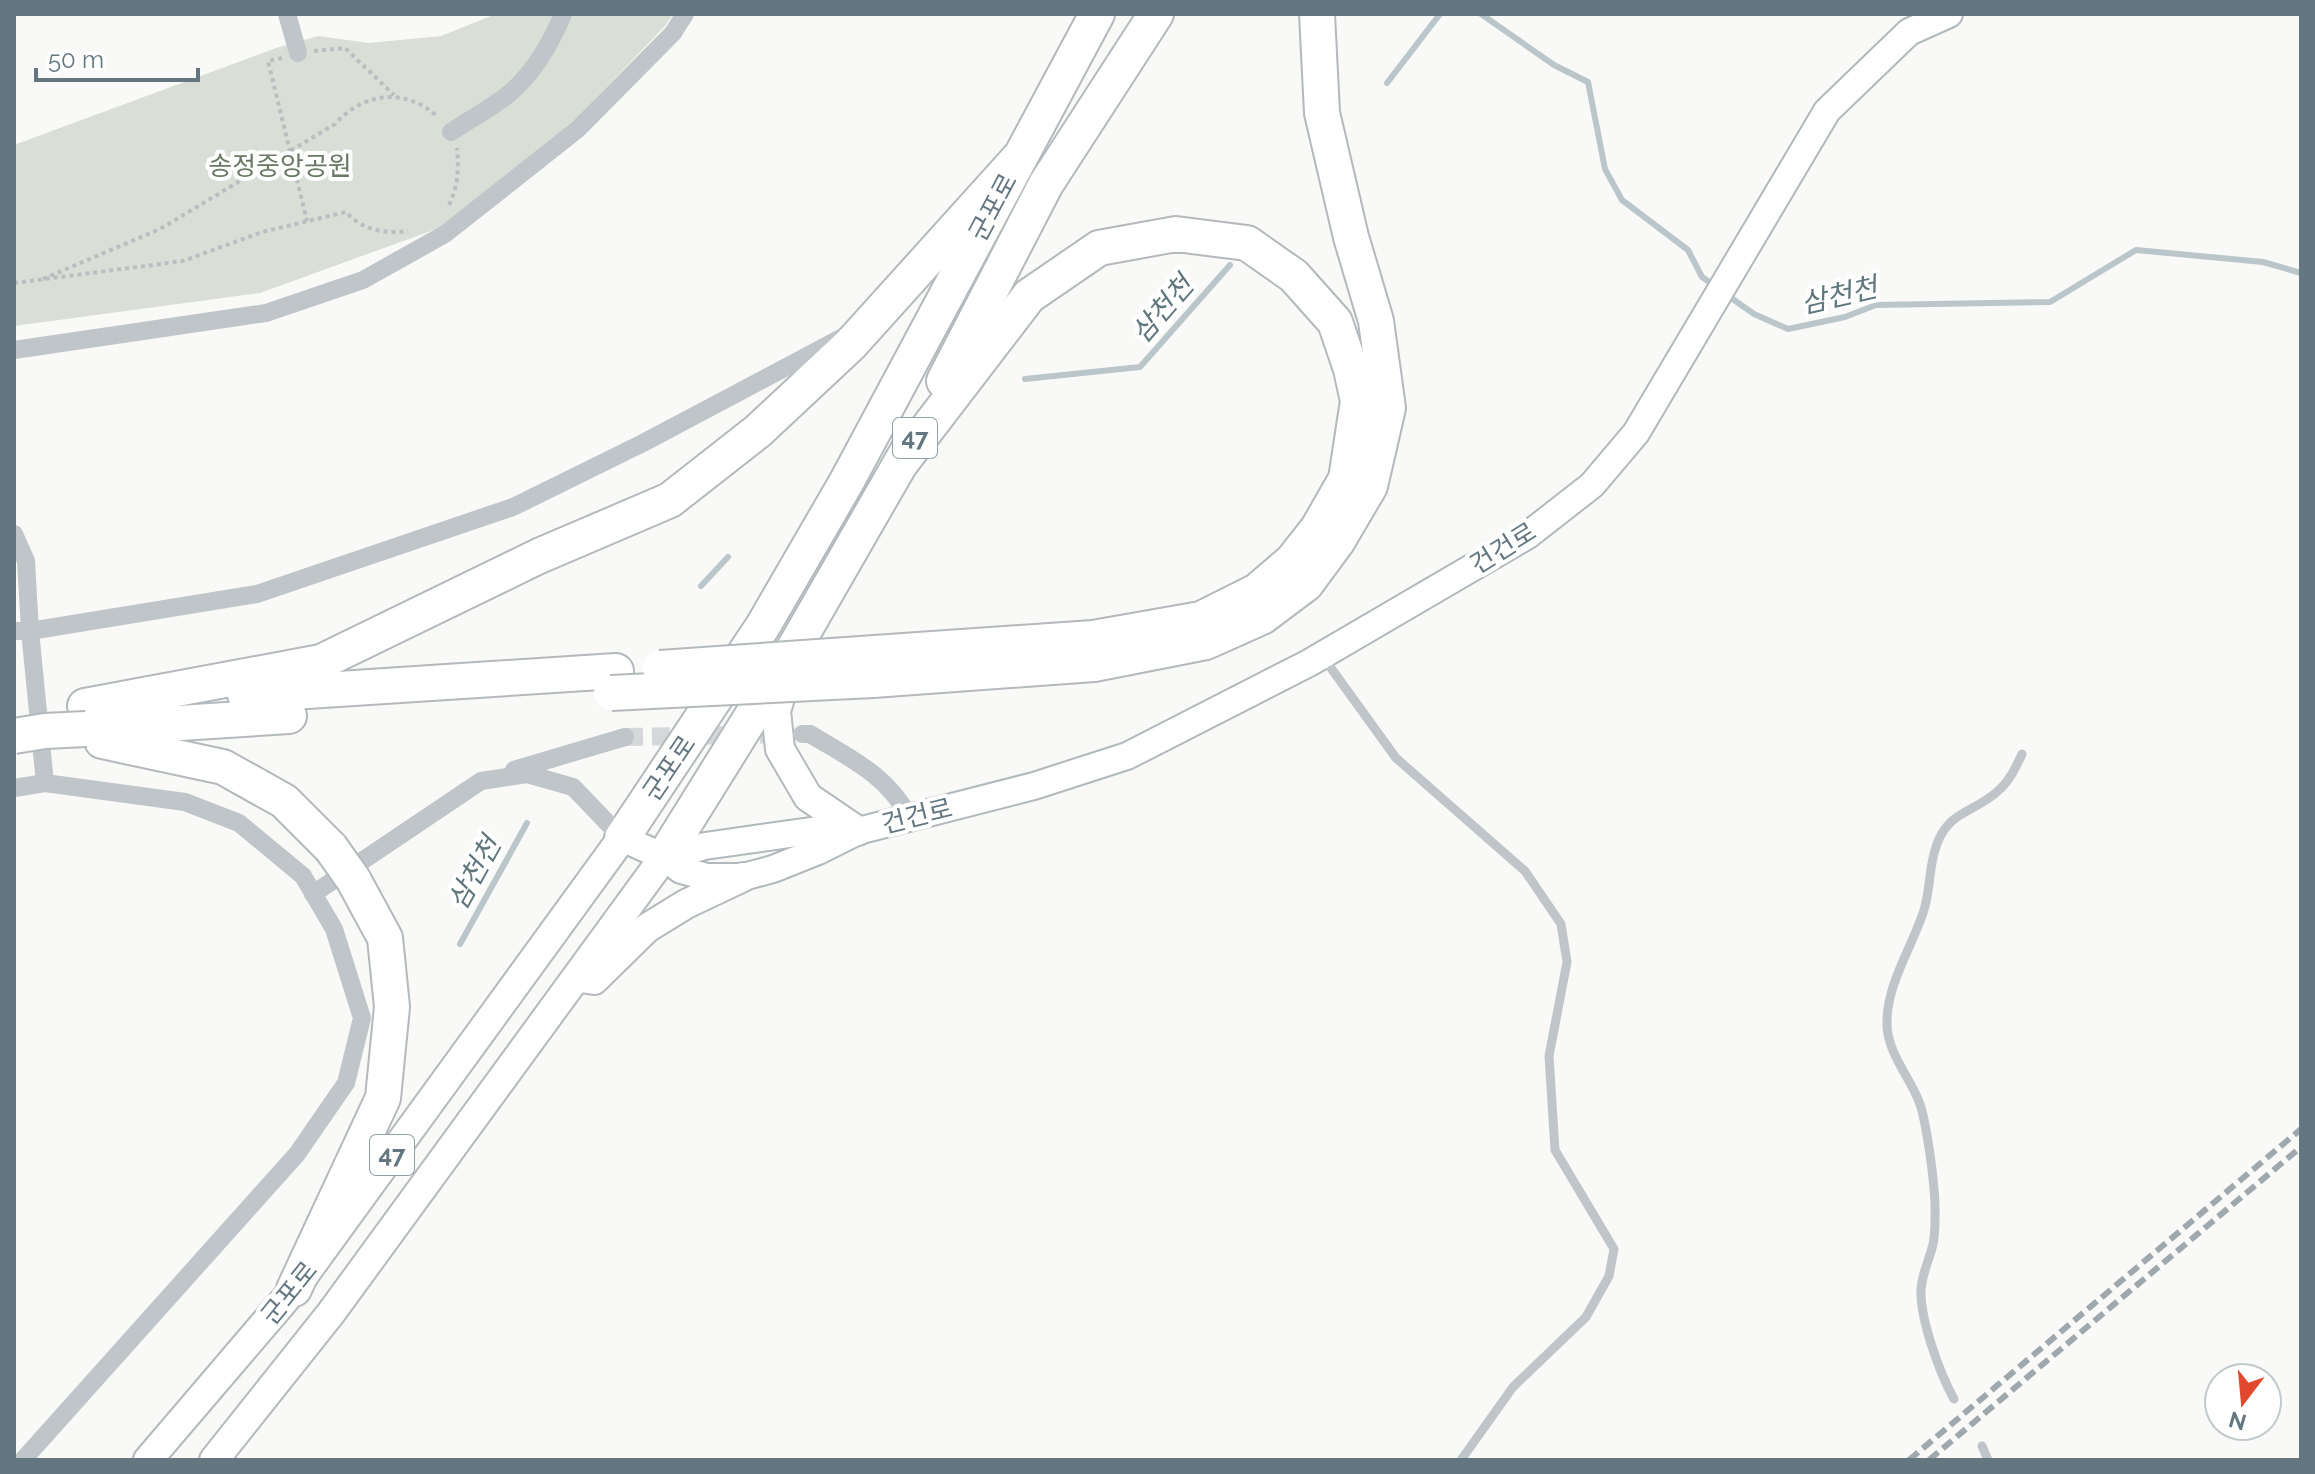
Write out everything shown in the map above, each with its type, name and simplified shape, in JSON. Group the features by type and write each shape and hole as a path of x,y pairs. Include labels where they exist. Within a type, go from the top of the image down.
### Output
{"highway":[{"name":"군포로","path":"622,838 763,626 847,481 1097,14"},
{"name":"군포로","path":"664,857 796,645 901,463 1046,184 1156,14"},
{"path":"14,712 85,718 874,667 1094,664 1206,642 1262,617 1306,584 1337,542 1370,486 1388,408 1376,321 1351,237 1322,113 1317,14"},
{"path":"29,733 321,662 539,556 670,500 758,431 851,344 1018,159"},
{"path":"874,667 1093,638 1201,619 1257,591 1292,561 1318,528 1346,479 1358,401 1335,322 1294,276 1247,243 1176,234 1099,248 1029,296 901,463"},
{"path":"29,733 133,746 223,767 284,801 331,848 353,879 385,938 392,1007 383,1098 294,1289"}],"main road":[{"name":"건건로","path":"622,838 664,857 681,870 707,877 743,877 818,851 858,831 1034,786 1127,756 1323,656 1528,535 1592,485 1636,433 1827,111 1909,32 1949,14"},
{"path":"796,645 776,711 780,749 808,797 858,831"},
{"name":"건건로","path":"664,857 705,846 825,829 858,831"},
{"name":"군포로","path":"147,1458 294,1289 622,838"},
{"name":"군포로","path":"214,1460 331,1313 664,857"},
{"path":"576,977 594,980 647,928 686,904 743,877"}],"street":[{"path":"287,14 298,53"},
{"path":"451,132 509,93 537,63 563,14"},
{"path":"14,350 266,313 363,280 445,234 578,129 673,33 685,14"},
{"path":"22,631 257,594 513,507 643,443 873,321"},
{"path":"14,534 26,561 22,631 45,783"},
{"path":"802,734 810,734 874,772 900,800 910,818"},
{"path":"481,781 625,737"},
{"name":"건건로","path":"313,894 481,781 527,774 573,787 622,838"},
{"path":"14,788 45,783 185,802 239,823 303,876 334,929 362,1018 346,1083 297,1154 23,1460"}],"lane":[{"path":"1323,656 1396,758 1525,871 1561,924 1567,962 1549,1056 1555,1150 1614,1249 1609,1276 1586,1317 1513,1387 1461,1460"},
{"path":"1954,1399 1943,1379 1921,1295 1924,1273 1934,1244 1936,1215 1933,1186 1923,1114 1887,1029 1889,1002 1924,911 1934,851 1942,832 1957,815 1998,791 2011,776 2022,754"},
{"path":"1982,1446 1988,1460"}],"path":[{"path":"307,221 268,61 298,53 345,48 396,97"},
{"path":"43,279 160,229 335,124 356,105 369,100 396,97 408,100 431,111 451,132 459,164 457,181 451,203 441,214"},
{"path":"14,283 183,261 262,232 346,212 353,221 369,229 388,233 416,228"}],"green space":[{"name":"송정중앙공원","path":"496,14 673,14 575,120 439,228 260,293 14,326 14,145 276,48 318,36 369,43 441,36"}],"waterway":[{"name":"삼천천","path":"1387,83 1440,14"},
{"name":"삼천천","path":"1481,14 1554,65 1588,82 1605,169 1622,200 1688,250 1702,277 1715,286"},
{"name":"삼천천","path":"1727,295 1754,314 1788,329 1845,317 1876,305 2050,302 2136,250 2263,262 2301,273"},
{"name":"삼천천","path":"1025,379 1140,367 1230,265"},
{"name":"삼천천","path":"701,586 728,557"},
{"name":"삼천천","path":"460,944 527,823"}],"tunnel":[{"path":"625,737 786,734"}],"railway":[{"path":"1909,1460 2301,1129"},
{"path":"1929,1460 2301,1147"}]}
